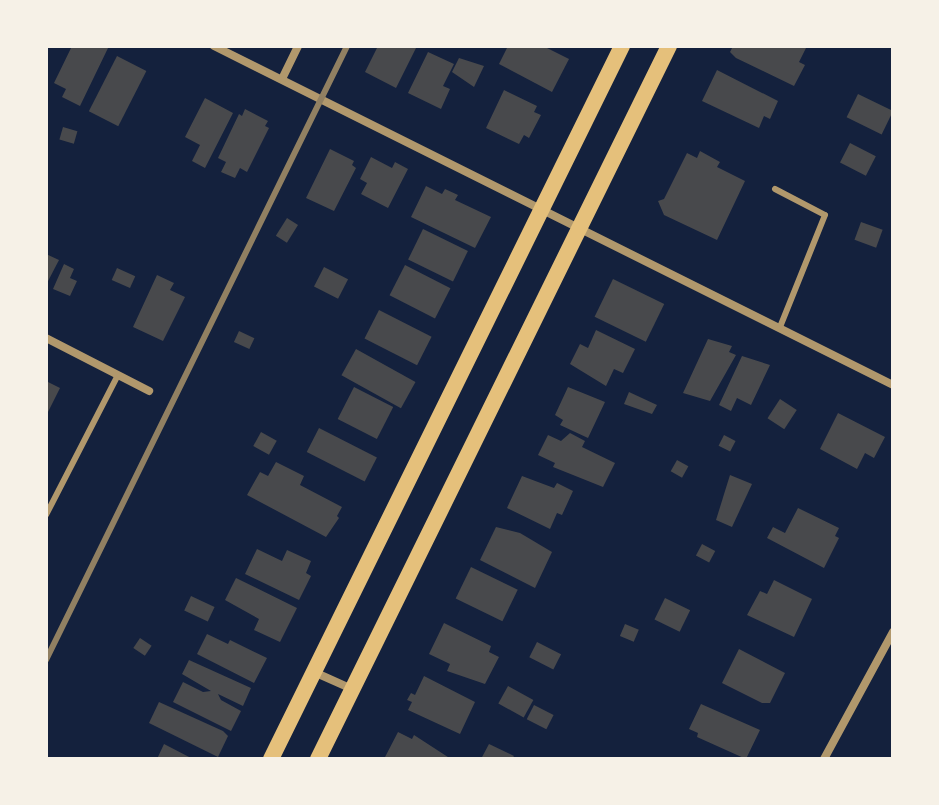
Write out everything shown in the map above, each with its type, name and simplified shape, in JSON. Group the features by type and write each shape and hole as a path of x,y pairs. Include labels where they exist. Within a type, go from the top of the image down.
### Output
{"main road":[{"path":"271,759 622,46"},
{"path":"318,759 669,46"}],"street":[{"path":"214,46 893,385"},
{"path":"282,79 298,46"},
{"path":"46,338 149,391"},
{"path":"824,759 893,632"},
{"path":"314,672 352,689"}],"lane":[{"path":"775,189 825,215 780,327"},
{"path":"46,515 118,375"}],"building":[{"path":"72,46 109,46 80,106 62,97 66,89 54,83"},
{"path":"378,46 417,46 396,88 365,72"},
{"path":"508,46 543,46 569,59 552,92 499,64"},
{"path":"733,46 802,46 806,48 799,62 805,65 794,86 736,58 730,52"},
{"path":"428,52 454,64 443,86 450,89 441,109 408,93"},
{"path":"117,56 146,71 118,126 89,111"},
{"path":"459,58 484,66 474,87 452,72"},
{"path":"717,70 778,101 770,119 764,116 759,128 702,101"},
{"path":"504,90 537,106 534,112 541,115 529,138 524,135 519,144 486,128"},
{"path":"858,94 893,111 882,134 847,117"},
{"path":"205,98 233,113 205,168 192,161 200,145 185,137"},
{"path":"245,109 268,121 265,126 269,128 247,172 240,168 235,178 221,172 226,162 218,158 239,114 242,116"},
{"path":"63,127 77,131 74,144 59,139"},
{"path":"850,143 876,156 866,176 840,163"},
{"path":"330,149 354,161 352,165 356,168 334,211 306,198"},
{"path":"700,151 720,162 717,167 745,181 717,240 664,215 658,201 664,199 687,153 697,158"},
{"path":"371,157 392,168 395,162 408,169 388,208 361,194 367,183 360,179"},
{"path":"426,186 442,194 445,189 458,195 455,200 491,217 475,248 411,217"},
{"path":"287,218 298,225 287,243 276,236"},
{"path":"861,222 883,230 876,248 855,240"},
{"path":"423,229 468,251 453,281 408,260"},
{"path":"46,254 59,260 46,285"},
{"path":"64,264 74,269 70,278 77,281 70,296 53,289"},
{"path":"405,265 450,288 435,318 390,295"},
{"path":"324,267 348,279 338,299 314,287"},
{"path":"117,268 135,276 130,288 112,280"},
{"path":"157,275 174,283 170,290 185,297 163,341 133,327"},
{"path":"613,279 664,304 646,342 595,317"},
{"path":"379,310 432,337 417,365 364,339"},
{"path":"596,330 635,349 623,373 614,369 606,386 570,364 580,344 588,348"},
{"path":"239,331 254,338 249,349 234,342"},
{"path":"708,339 732,346 729,352 736,355 710,401 683,393"},
{"path":"356,349 415,382 401,408 341,375"},
{"path":"742,356 770,365 751,405 737,398 731,411 719,405"},
{"path":"46,381 60,388 46,416"},
{"path":"354,387 393,407 377,439 338,419"},
{"path":"568,387 605,402 588,438 560,425 563,420 555,415"},
{"path":"629,392 657,405 652,414 624,404"},
{"path":"780,399 797,410 784,429 767,418"},
{"path":"838,413 885,437 874,458 865,453 857,469 820,449"},
{"path":"319,428 377,458 365,482 307,452"},
{"path":"261,432 277,441 269,455 253,446"},
{"path":"570,433 585,441 582,447 615,463 603,487 553,467 555,463 538,455 548,435 561,441"},
{"path":"724,435 736,441 730,452 719,446"},
{"path":"677,460 688,466 682,478 671,471"},
{"path":"276,462 304,476 300,485 342,507 337,516 339,518 326,537 247,495 260,472 268,476"},
{"path":"730,475 752,484 732,527 716,520"},
{"path":"522,476 554,488 557,483 573,491 562,515 557,513 550,529 507,508"},
{"path":"798,508 839,528 835,536 839,538 824,568 767,538 773,527 785,533"},
{"path":"496,527 520,533 552,552 535,588 480,560"},
{"path":"702,544 715,551 709,563 696,555"},
{"path":"257,549 282,561 287,550 311,561 306,573 311,576 299,600 245,574"},
{"path":"471,567 518,590 502,621 456,598"},
{"path":"236,578 297,608 280,642 254,630 259,619 225,600"},
{"path":"774,580 812,599 794,637 747,615 760,591 767,594"},
{"path":"191,596 215,607 208,621 184,611"},
{"path":"665,598 690,610 680,632 654,620"},
{"path":"444,623 491,646 489,652 499,657 485,684 447,671 450,664 429,654"},
{"path":"625,624 639,630 634,642 620,636"},
{"path":"207,634 228,644 230,640 267,658 254,683 197,654"},
{"path":"140,638 152,646 145,656 133,648"},
{"path":"537,642 561,654 553,669 529,657"},
{"path":"739,649 785,673 770,703 762,703 722,683"},
{"path":"189,660 251,688 243,706 218,694 221,700 241,711 231,731 173,702 183,682 203,692 211,691 182,674"},
{"path":"424,676 475,702 460,734 408,710 412,702 407,700 411,693 415,695"},
{"path":"508,686 533,700 524,718 498,703"},
{"path":"159,702 223,731 228,736 218,757 149,723"},
{"path":"701,704 760,730 746,759 697,737 698,733 689,729"},
{"path":"534,705 554,715 546,729 527,719"},
{"path":"398,732 412,739 414,735 451,759 384,759"},
{"path":"164,744 193,759 157,759"},
{"path":"489,744 514,756 512,759 481,759"}],"railway":[{"path":"46,660 347,46"}]}
